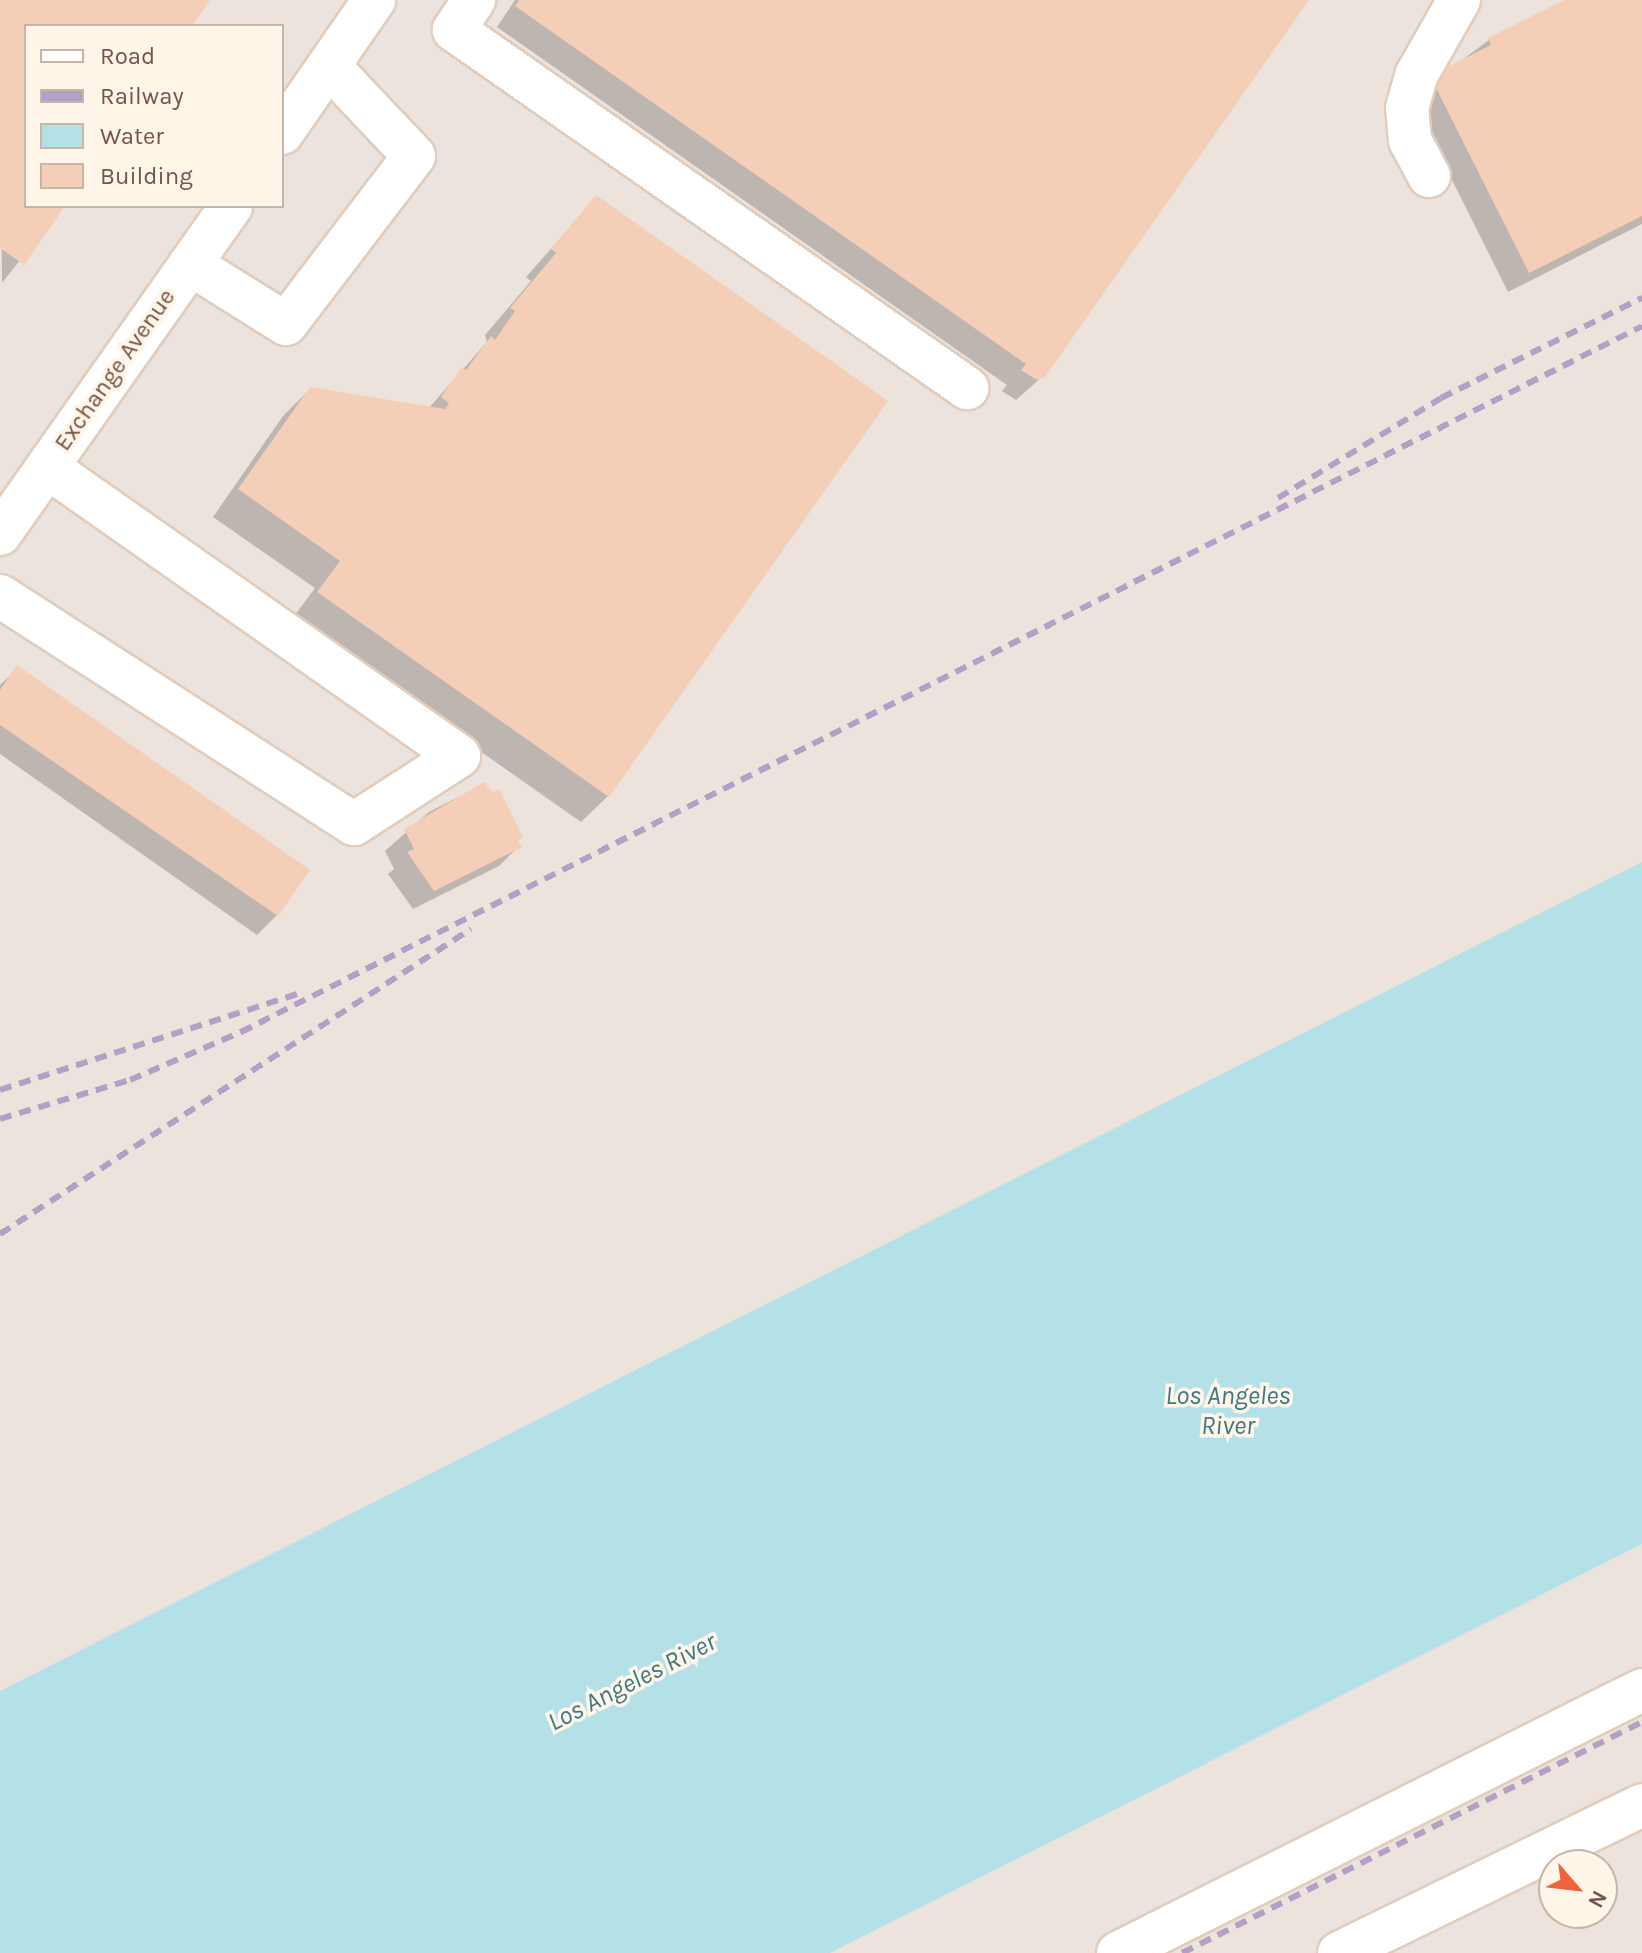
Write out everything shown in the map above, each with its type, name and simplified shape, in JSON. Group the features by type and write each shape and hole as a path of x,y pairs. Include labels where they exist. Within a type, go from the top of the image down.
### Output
{"street":[{"path":"284,130 374,0"},
{"path":"474,0 454,30 967,388"},
{"path":"1429,176 1410,141 1407,108 1417,74 1459,0"},
{"path":"190,264 286,324 414,156 329,66"},
{"name":"Exchange Avenue","path":"0,534 230,208"},
{"path":"0,596 354,824 459,756 47,467"},
{"path":"1118,1953 1642,1690"},
{"path":"1339,1953 1642,1805"}],"shaded area":[{"path":"0,0 1642,0 1642,1953 0,1953"}],"water":[{"name":"Los Angeles River","path":"1642,862 1642,1544 830,1953 0,1953 0,1691"}],"building":[{"path":"0,0 210,0 193,24 24,24 24,208 64,208 24,265 0,248"},
{"path":"519,0 1309,0 1045,377 1037,380 1021,370 1026,364 515,6"},
{"path":"1564,0 1642,0 1642,216 1529,273 1430,76 1491,45 1488,38"},
{"path":"596,195 888,401 609,797 317,592 340,561 238,489 310,387 445,409 449,403 441,397 462,367 466,370 491,336 495,340 515,311 510,308 556,253 551,249"},
{"path":"17,665 310,870 278,916 0,725 0,690"},
{"path":"484,782 493,792 499,789 523,837 518,840 522,847 434,891 407,852 414,849 404,829"}],"railway":[{"path":"1278,498 1441,398 1642,298"},
{"path":"0,1119 130,1080 241,1032 1642,326"},
{"path":"0,1234 471,929"},
{"path":"0,1090 301,993"},
{"path":"1182,1953 1642,1722"}]}
